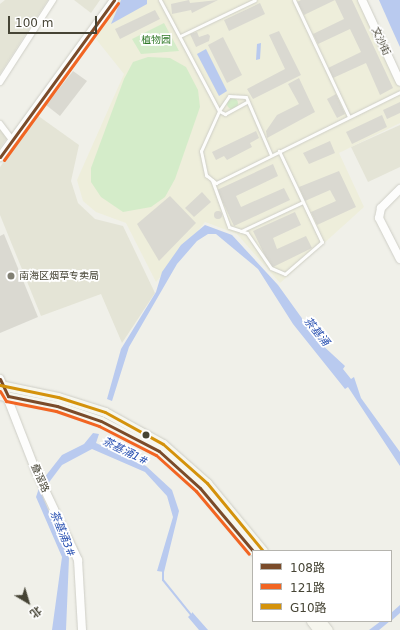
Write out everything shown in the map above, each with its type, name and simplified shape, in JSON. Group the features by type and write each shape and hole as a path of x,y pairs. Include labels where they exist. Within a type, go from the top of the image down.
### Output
{"main road":[{"path":"1,383 58,397 105,412 163,444 207,483 262,550"},
{"path":"4,396 57,406 101,421 159,452 200,488 252,550"},
{"path":"312,622 318,630"},
{"path":"322,622 328,630"}],"street":[{"path":"0,82 53,0"},
{"path":"0,157 114,0"},
{"name":"文沙街","path":"362,0 400,82"},
{"path":"0,124 12,140"},
{"path":"400,189 381,208 379,218 400,259"},
{"name":"叠滘路","path":"1,383 4,396 35,469 78,560 82,630"}],"lane":[{"path":"160,0 219,111 225,114 247,102"},
{"path":"180,36 255,0"},
{"path":"294,0 349,117"},
{"path":"271,155 246,97 235,94 225,100 202,151 202,166 216,183 400,92"},
{"path":"212,179 229,227 247,233 271,268 285,274 322,242 279,151"},
{"path":"241,231 303,202"}],"shaded area":[{"path":"5,0 48,0 0,74 0,4"},
{"path":"74,0 100,0 91,13"},
{"path":"116,0 365,0 400,86 400,123 339,153 364,207 280,283 237,234 205,222 156,282 126,223 96,212 83,201 77,180 124,74 96,39"},
{"path":"37,115 79,145 71,181 78,203 95,219 123,226 155,293 122,343 101,294 41,316 0,215 0,167"},
{"path":"400,125 400,167 368,182 351,147"},
{"path":"0,129 7,138 0,148"}],"green space":[{"name":"植物园","path":"164,23 179,51 141,54 132,39"},
{"path":"148,57 170,58 186,67 198,90 200,107 175,179 165,197 151,207 123,212 101,197 91,182 91,168 124,79 133,62"},
{"path":"232,97 236,99 238,103 236,107 232,109 228,107 226,103 228,99"}],"water":[{"path":"121,0 147,0 147,4 111,24"},
{"path":"379,0 400,0 400,47 390,25"},
{"path":"261,43 260,59 256,60 257,44"},
{"path":"206,49 227,91 219,96 197,54"},
{"path":"205,225 232,235 278,285 319,342 345,366 343,369 351,379 354,377 361,398 400,452 400,466 348,387 345,389 293,324 258,269 216,234 208,234 197,241 177,264 129,347 112,401 107,399 121,349 156,292 162,272 181,245"},
{"path":"93,433 99,434 96,443 146,466 172,490 179,511 164,572 157,571 173,517 167,496 145,472 92,449 62,465 47,485 44,478 62,455 84,444"},
{"path":"39,488 69,558 66,630 52,630 62,557 36,497"},
{"path":"400,605 400,613 392,620 392,612"},
{"path":"193,612 208,630 199,630 188,617"},
{"path":"380,622 389,622 379,630 369,630"}],"building":[{"path":"189,0 190,3 218,0 192,13 191,10 172,14 171,4"},
{"path":"301,0 335,0 304,15 297,2"},
{"path":"335,0 352,0 393,88 380,95 366,63 333,78 328,68 361,52 350,29 318,44 313,34 344,19"},
{"path":"260,3 265,14 229,31 224,20"},
{"path":"155,10 160,19 120,39 115,29"},
{"path":"279,31 301,75 253,99 247,89 285,69 269,35"},
{"path":"197,32 199,37 208,34 210,36 209,41 196,47 190,34"},
{"path":"223,37 242,75 227,83 208,45"},
{"path":"73,71 87,81 60,116 46,105"},
{"path":"299,78 315,112 267,138 266,131 277,115 299,104 288,84"},
{"path":"336,94 345,114 337,118 327,99"},
{"path":"400,102 400,113 387,119 383,110"},
{"path":"382,115 387,127 352,144 346,132"},
{"path":"256,131 259,138 250,143 252,147 227,160 224,156 216,160 212,152"},
{"path":"330,141 335,153 309,164 303,153"},
{"path":"273,164 278,176 236,196 241,207 284,188 290,200 234,226 217,190"},
{"path":"339,171 356,207 317,225 311,212 336,201 330,190 305,201 299,187"},
{"path":"202,192 211,202 194,217 185,208"},
{"path":"170,196 196,223 159,261 137,224"},
{"path":"216,211 220,211 222,215 220,219 216,219 214,217 214,213"},
{"path":"295,212 301,225 273,238 277,249 306,236 312,248 271,268 253,231"},
{"name":"南海区烟草专卖局","path":"4,234 38,317 0,333 0,236"}],"waterway":[{"name":"茶基涌1#","path":"163,571 163,580 192,616"}],"transit line":[{"name":"108路","path":"0,157 114,0"},
{"name":"121路","path":"4,160 118,3"},
{"name":"108路","path":"0,379 8,396 57,406 101,421 159,451 200,488 252,550"},
{"name":"G10路","path":"0,385 58,397 105,412 163,444 207,483 262,550"},
{"name":"121路","path":"0,391 6,401 56,411 99,426 156,455 196,491 249,554"}],"place":[{"name":"南海区烟草专卖局","path":"11,276"}],"water label":[{"name":"茶基涌","path":"316,332"},
{"name":"茶基涌3#","path":"62,534"}]}
